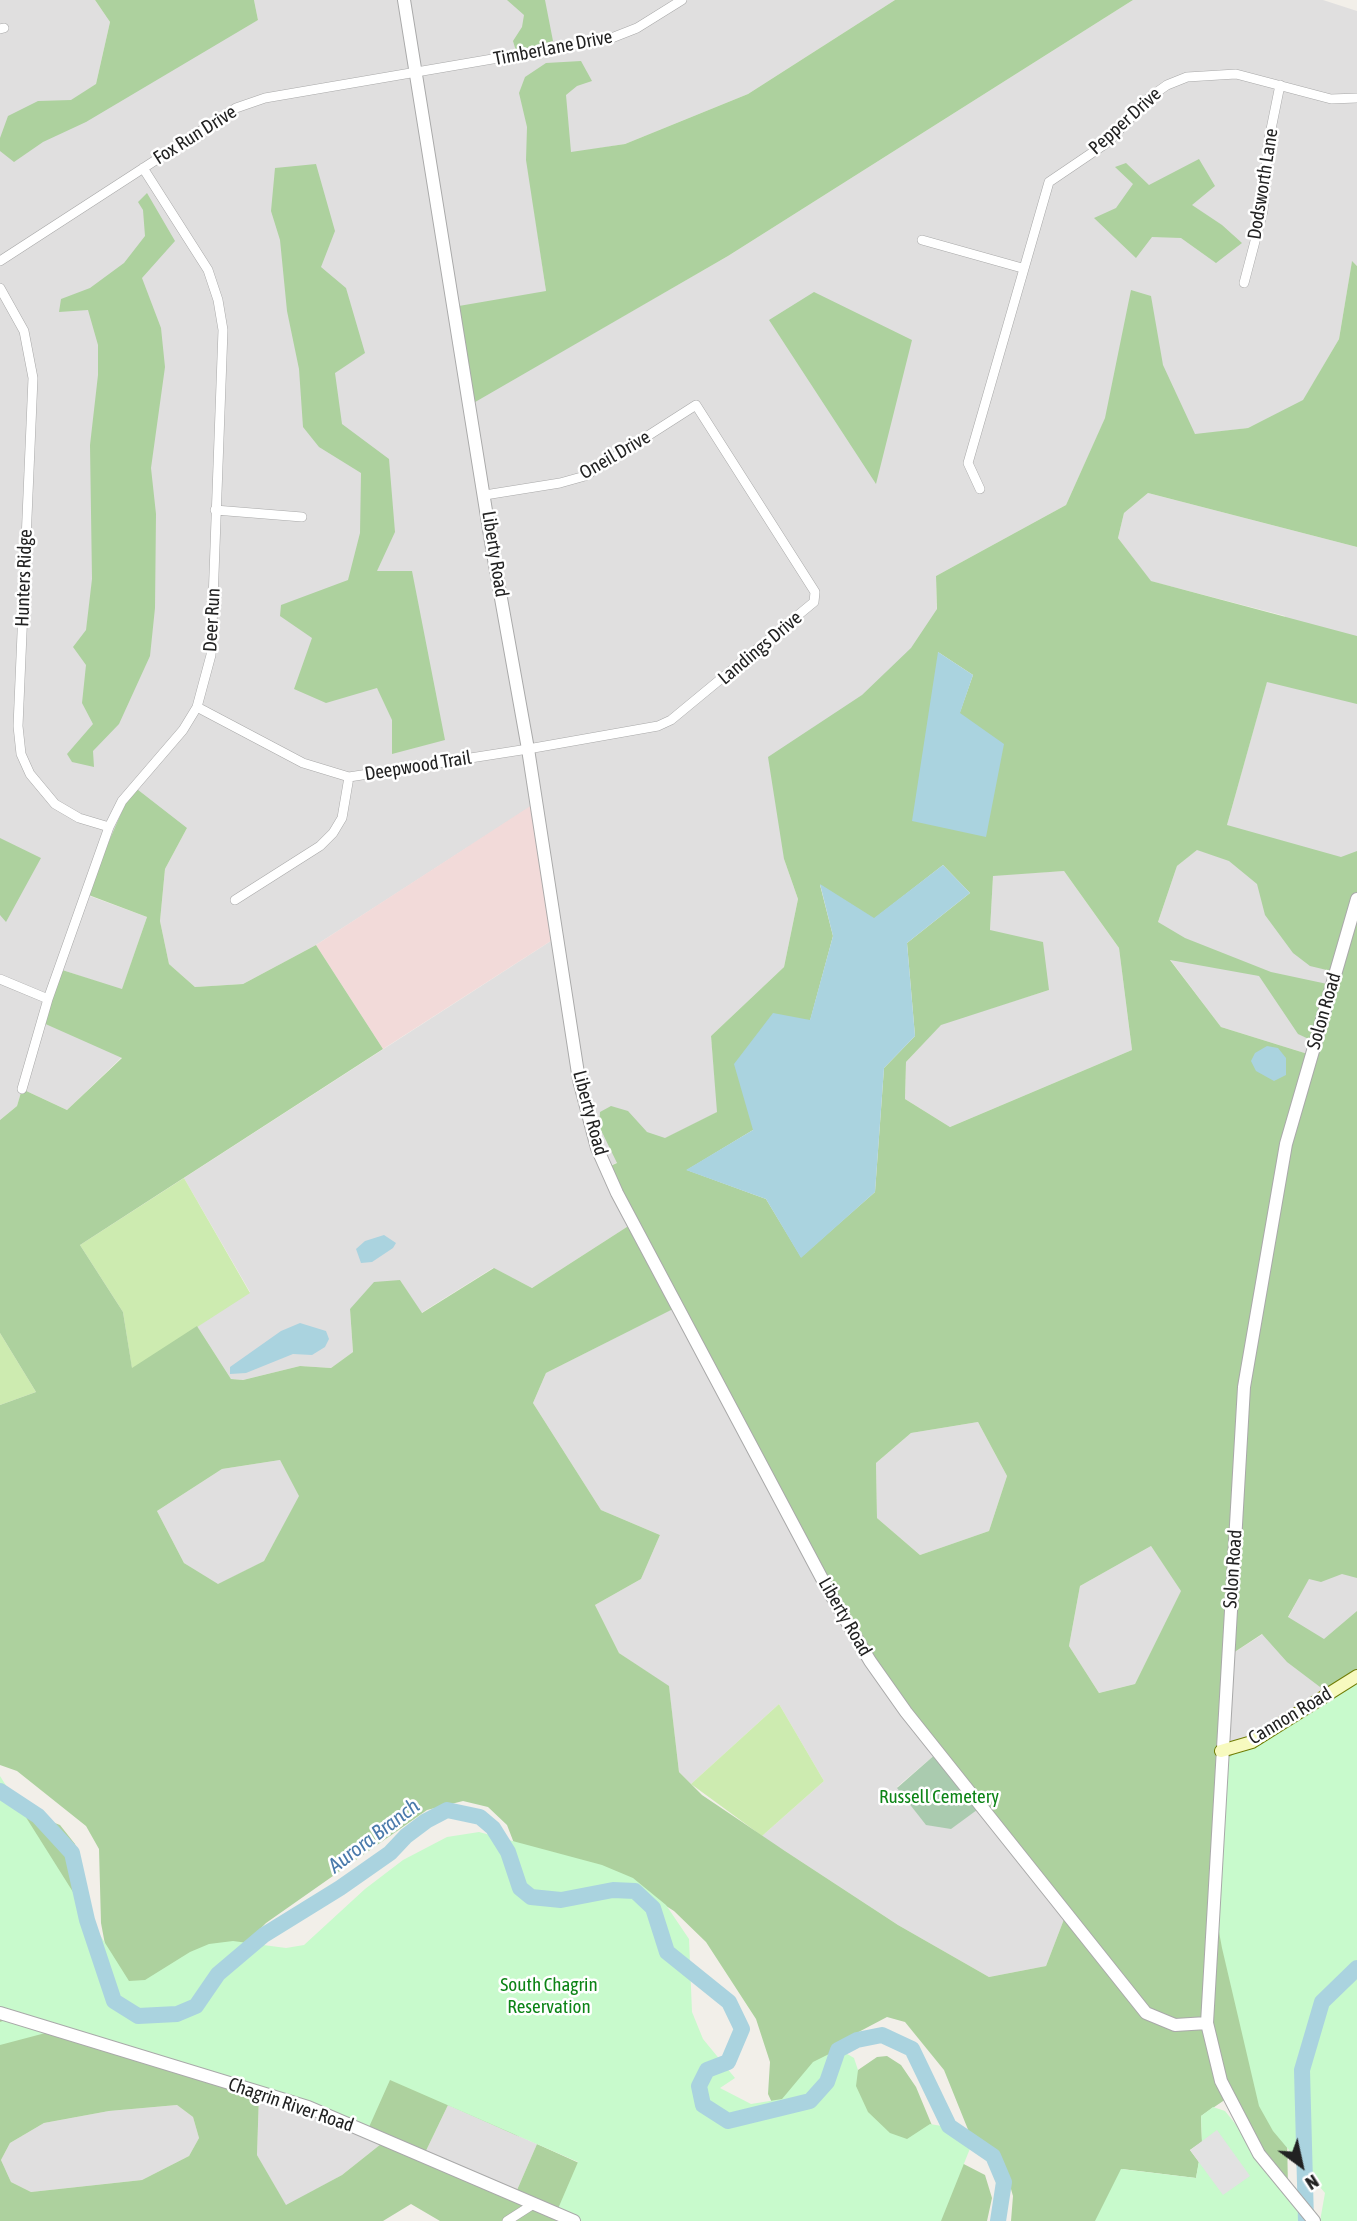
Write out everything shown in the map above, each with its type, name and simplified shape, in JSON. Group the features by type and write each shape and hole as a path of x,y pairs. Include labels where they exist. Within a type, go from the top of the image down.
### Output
{"main road":[{"name":"Cannon Road","path":"1222,1751 1252,1742 1357,1676"}],"street":[{"name":"Liberty Road","path":"404,0 528,749 579,1080 597,1148 617,1193 808,1553 870,1661 906,1712 1146,2013 1175,2025 1207,2023"},
{"name":"Timberlane Drive","path":"415,73 609,39 637,28 682,0"},
{"name":"Fox Run Drive","path":"0,261 236,108 265,98 415,73"},
{"name":"Pepper Drive","path":"980,489 968,463 1022,268 1049,182 1108,142 1150,97 1167,85 1210,73 1236,74 1331,99 1357,98"},
{"name":"Dodsworth Lane","path":"1244,283 1263,211 1268,144 1280,85"},
{"name":"Deer Run","path":"22,1089 48,999 109,827 121,801 183,730 197,707 211,655 223,330 218,300 208,270 143,168"},
{"path":"922,240 1022,268"},
{"name":"Hunters Ridge","path":"0,288 24,331 33,378 18,726 21,754 30,774 55,804 79,818 109,827"},
{"name":"Oneil Drive","path":"485,495 560,483 585,476 696,405"},
{"name":"Landings Drive","path":"528,749 658,726 671,720 814,602 815,592 696,405"},
{"path":"215,510 302,517"},
{"name":"Deepwood Trail","path":"197,707 303,763 349,777 528,749"},
{"path":"235,900 320,846 333,833 342,818 349,777"},
{"name":"Solon Road","path":"1314,2221 1259,2154 1221,2081 1207,2023 1244,1387 1286,1144 1357,899"},
{"path":"0,979 48,999"},
{"name":"Chagrin River Road","path":"0,2013 308,2107 574,2221"},
{"path":"507,2221 532,2205"}],"shaded area":[{"path":"0,0 95,0 110,22 96,84 258,20 254,0 895,0 748,94 625,144 527,160 546,291 470,404 728,256 1133,0 1323,0 1357,11 1357,266 1352,262 1339,339 1303,401 1248,428 1195,435 1105,419 1066,505 936,576 938,652 784,859 798,899 784,967 711,1036 718,1112 606,1168 633,1223 532,1288 493,1268 421,1313 400,1280 350,1309 353,1352 331,1368 300,1366 243,1380 231,1379 197,1326 250,1292 184,1178 557,937 535,804 316,945 243,984 195,987 169,964 160,921 165,869 187,828 87,895 147,917 122,990 59,969 122,1057 67,1110 22,1089 17,1106 0,1120"},
{"path":"1148,493 1357,547 1357,899 1311,1055 1221,1027 1153,937 1177,866 1227,825 1285,616 1150,581 1118,538 1124,513"},
{"path":"535,803 557,937 383,1049 316,945"},
{"path":"1064,871 1119,948 1132,1050 950,1127 905,1099 906,1062 941,1024 1049,990 990,930 993,875"},
{"path":"678,1306 938,1752 897,1787 981,1807 1066,1914 1046,1966 989,1977 898,1925 762,1836 824,1781 779,1704 691,1784 679,1772 669,1687 619,1653 595,1605 641,1579 660,1535 601,1510 533,1403 546,1373"},
{"path":"978,1422 1007,1476 989,1531 920,1555 877,1518 876,1463 911,1433"},
{"path":"280,1460 300,1496 264,1561 218,1585 184,1563 157,1511 222,1469"},
{"path":"1357,1515 1357,1676 1252,1742 1221,1751 1227,1657 1288,1618 1313,1570"},
{"path":"1151,1546 1182,1591 1135,1684 1099,1693 1069,1646 1080,1586"},
{"path":"259,2094 386,2140 342,2175 286,2206 257,2155"},
{"path":"177,2105 193,2117 199,2138 189,2156 142,2180 31,2192 11,2182 1,2160 10,2143 44,2123 109,2111"},
{"path":"448,2105 537,2144 514,2197 423,2157"},
{"path":"1217,2130 1250,2176 1223,2195 1190,2150"}],"green space":[{"path":"95,0 254,0 258,20 86,122 43,142 14,162 0,151 0,138 8,116 38,101 71,100 96,84 110,22"},
{"path":"507,0 545,0 553,41 516,51 513,41 522,27 524,15"},
{"path":"895,0 1133,0 728,256 470,405 453,307 546,291 526,160 527,127 519,93 525,77 546,63 581,61 592,81 577,86 566,95 571,152 625,144 748,94"},
{"path":"1199,159 1215,186 1192,205 1222,225 1242,243 1216,263 1181,238 1152,237 1136,258 1094,218 1116,208 1133,184 1115,167 1126,163 1149,185"},
{"path":"316,164 335,231 321,267 346,288 365,353 335,373 342,424 389,459 395,532 377,571 412,571 445,740 392,754 392,720 377,688 326,703 294,689 312,638 280,616 281,605 348,580 360,533 361,473 319,447 303,427 299,369 287,311 280,240 271,211 275,168"},
{"path":"147,193 175,241 142,278 161,328 165,367 151,468 156,514 155,608 150,656 119,724 93,751 94,767 72,762 67,754 93,724 82,703 86,665 73,647 86,630 92,579 90,445 98,375 98,345 88,310 59,312 61,299 90,288 124,263 145,236 143,210 138,202"},
{"path":"1352,261 1357,266 1357,547 1148,493 1124,513 1118,538 1151,581 1357,636 1357,704 1267,682 1227,825 1341,857 1357,851 1357,1578 1342,1574 1321,1582 1309,1579 1288,1617 1324,1639 1357,1611 1357,1670 1324,1690 1287,1662 1262,1634 1227,1657 1222,1751 1252,1742 1287,2136 1288,2189 1266,2163 1229,2097 1201,2116 1202,2142 1190,2150 1199,2162 1196,2178 1122,2169 1195,2221 1011,2221 1013,2196 1003,2161 969,2132 944,2070 905,2022 887,2017 851,2036 837,2059 774,2107 768,2094 770,2062 756,2019 706,1942 674,1911 635,1886 524,1869 507,1825 488,1807 463,1801 427,1810 266,1923 244,1945 153,2002 110,1971 101,1923 99,1849 86,1826 17,1771 0,1765 0,1405 36,1392 0,1333 0,1120 17,1106 22,1089 67,1110 122,1058 41,1022 59,969 122,989 147,917 86,894 133,786 187,828 165,869 160,921 169,964 195,987 243,984 316,945 383,1049 80,1245 123,1312 132,1368 197,1326 231,1379 243,1380 300,1366 331,1368 353,1352 350,1309 374,1282 400,1280 422,1313 494,1268 532,1288 633,1223 606,1168 617,1163 599,1126 600,1112 611,1106 628,1111 647,1132 665,1138 717,1112 711,1036 784,967 798,899 784,859 768,757 862,695 911,648 937,609 936,576 1066,505 1105,418 1131,290 1151,296 1163,365 1195,434 1248,428 1303,400 1339,339","holes":["938,652 973,675 960,712","1197,850 1229,861 1257,884 1265,915 1293,953 1310,966 1335,972 1332,985 1271,972 1185,938 1158,922 1177,866","943,865 970,893 907,943 915,1036 884,1068 875,1192 801,1257 766,1199 687,1170 753,1130 810,1021 833,936 820,885 874,919","1064,871 1119,948 1132,1050 950,1127 905,1099 906,1062 941,1025 1049,990 1043,942 990,930 993,876","1170,960 1259,976 1298,1034 1315,1042 1311,1055 1221,1027","677,1307 870,1661 1066,1914 1046,1966 989,1977 898,1925 785,1851 702,1795 679,1772 669,1686 619,1653 595,1605 641,1579 660,1535 601,1510 533,1403 546,1373","978,1422 1007,1476 989,1531 920,1555 877,1518 876,1463 911,1433","280,1460 299,1496 264,1561 218,1584 184,1563 157,1511 222,1469","1151,1546 1181,1591 1135,1684 1099,1693 1069,1646 1080,1586"]},
{"path":"814,292 912,340 876,484 769,320"},
{"path":"0,838 41,858 6,922 0,915"},
{"path":"184,1178 250,1293 132,1369 123,1312 80,1245"},
{"path":"0,1333 36,1392 0,1405"},
{"path":"1357,1677 1357,2221 1320,2221 1325,2193 1273,2131 1259,2106 1222,1948 1217,1921 1223,1761"},
{"path":"779,1704 824,1781 762,1836 691,1784"},
{"name":"Russell Cemetery","path":"938,1752 981,1807 951,1829 926,1825 897,1788"},
{"name":"South Chagrin Reservation","path":"0,1776 129,1981 145,1980 190,1952 209,1944 233,1941 286,1948 304,1945 365,1889 403,1860 447,1837 479,1832 602,1865 633,1878 666,1905 689,1939 692,2012 703,2039 735,2078 720,2088 751,2104 782,2099 813,2062 839,2049 854,2058 858,2070 856,2086 868,2112 890,2133 907,2139 930,2124 953,2128 971,2146 941,2221 561,2221 554,2218 578,2162 390,2080 365,2136 292,2104 53,2031 0,2045 0,2022 11,2018 0,2014"},
{"path":"0,1802 60,1825 75,1844 80,1863 79,1915 94,1987 243,1980 520,2137 448,2105 423,2157 514,2197 537,2144 579,2163 573,2177 835,2105 858,2070 877,2057 887,2056 901,2065 916,2087 941,2147 954,2159 985,2175 992,2198 987,2221 440,2221 411,2204 383,2221 0,2221","holes":["259,2094 386,2140 342,2175 286,2205 257,2155","177,2105 193,2117 199,2138 189,2156 142,2180 31,2192 11,2182 1,2160 10,2143 44,2123 109,2111"]},
{"path":"1213,2107 1225,2111 1305,2210 1300,2221 1095,2221 1121,2169 1196,2178 1202,2142 1201,2116"}],"water":[{"path":"938,652 973,675 960,713 1004,744 986,837 912,821"},
{"path":"943,865 970,893 907,943 915,1036 884,1068 875,1192 801,1258 766,1199 686,1170 753,1130 734,1064 773,1013 810,1020 833,936 820,884 874,918"},
{"path":"1267,1046 1278,1048 1286,1058 1286,1075 1274,1081 1256,1071 1251,1061 1255,1053"},
{"path":"384,1235 396,1243 393,1248 372,1262 361,1263 356,1249 365,1241"},
{"path":"300,1323 326,1331 329,1339 325,1347 312,1355 293,1354 246,1373 230,1374 230,1367 281,1331"}],"waterway":[{"name":"Aurora Branch","path":"0,1791 38,1816 72,1853 87,1920 114,2001 138,2016 177,2014 196,2006 218,1974 264,1935 390,1853 426,1821 447,1810 480,1817 493,1828 508,1852 520,1888 531,1897 561,1900 613,1890 635,1891 653,1908 667,1952 729,2002 742,2029 728,2062 707,2070 699,2086 703,2105 728,2121 810,2101 827,2082 838,2050 857,2040 882,2035 912,2049 949,2126 993,2156 1004,2182 998,2221"},
{"name":"Aurora Branch","path":"1306,2221 1302,2070 1322,2002 1357,1968"}]}
